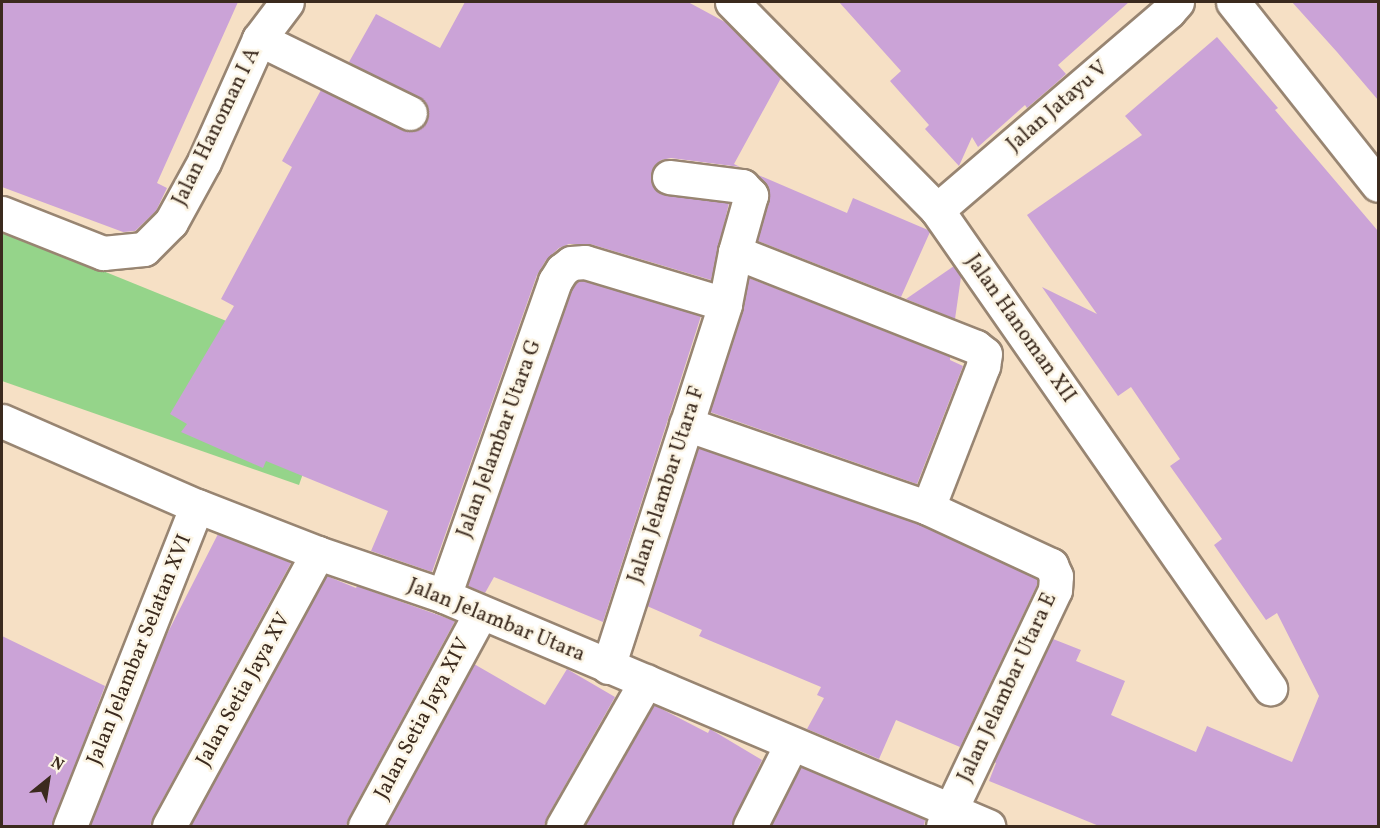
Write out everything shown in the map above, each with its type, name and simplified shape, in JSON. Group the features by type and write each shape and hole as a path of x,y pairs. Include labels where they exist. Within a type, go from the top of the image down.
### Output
{"street":[{"name":"Jalan Hanoman I A","path":"2,213 103,253 144,249 171,222 204,162 259,39 287,2"},
{"name":"Jalan Hanoman XII","path":"732,2 937,210 1270,688"},
{"name":"Jalan Jatayu V","path":"937,210 1177,2"},
{"path":"1233,2 1378,185"},
{"path":"259,39 410,113"},
{"name":"Jalan Jelambar Utara F","path":"608,667 726,304 735,252 751,195 742,186 669,177"},
{"path":"686,424 928,508 983,366 985,354 976,347 735,252"},
{"name":"Jalan Jelambar Utara G","path":"444,596 555,281 562,270 572,262 585,262 726,304"},
{"name":"Jalan Jelambar Utara","path":"2,421 197,506 318,553 444,596 608,667 646,681 947,818 988,826"},
{"name":"Jalan Jelambar Selatan XVI","path":"70,826 197,506"},
{"name":"Jalan Jelambar Utara E","path":"928,508 1051,565 1056,576 1055,590 947,818"},
{"name":"Jalan Setia Jaya XV","path":"169,826 318,553"},
{"name":"Jalan Setia Jaya XIV","path":"365,826 481,612"},
{"path":"563,826 646,681"},
{"path":"750,826 790,745"}],"green space":[{"path":"2,230 340,367 299,485 2,381"}],"building":[{"path":"2,2 238,2 157,183 167,188 156,211 135,231 123,232 2,187"},
{"path":"465,2 688,2 725,22 781,78 734,164 740,167 671,158 661,160 654,166 651,174 652,185 658,192 666,195 729,203 711,280 590,244 569,244 559,248 546,260 537,275 432,572 371,551 388,511 266,461 263,468 181,432 187,424 170,414 234,306 221,299 292,167 282,161 321,90 402,130 411,132 420,129 427,122 429,112 425,102 349,62 376,14 440,48"},
{"path":"839,2 1129,2 1058,65 1066,74 1055,84 1027,108 1025,105 978,147 972,137 959,166 925,129 929,125 890,81 901,71"},
{"path":"1292,2 1378,2 1378,100 1337,52"},
{"path":"1217,37 1278,108 1275,110 1378,231 1378,826 1099,826 989,781 996,763 994,762 1053,639 1081,650 1076,661 1125,681 1111,715 1196,752 1207,726 1292,762 1319,696 1277,613 1266,620 1214,545 1222,539 1170,466 1180,459 1131,387 1118,396 1042,287 1097,314 1027,215 1142,135 1125,116"},
{"path":"756,174 847,213 853,198 928,230 930,232 901,297 758,241 769,191"},
{"path":"954,266 961,277 955,319 906,299"},
{"path":"749,278 950,357 950,360 963,366 917,484 710,412 743,310"},
{"path":"578,281 701,316 603,622 494,577 485,593 468,586 572,289"},
{"path":"698,448 921,525 1037,579 1037,585 960,747 896,720 879,759 807,729 824,698 817,695 821,687 699,636 702,630 647,606"},
{"path":"218,534 291,563 150,826 90,826 165,638"},
{"path":"327,576 455,621 346,826 190,826"},
{"path":"2,636 105,686 52,826 2,826"},
{"path":"474,664 545,705 567,669 615,697 544,826 386,826"},
{"path":"654,705 708,733 710,729 762,760 731,826 584,826"},
{"path":"801,767 925,820 924,826 771,826"}]}
